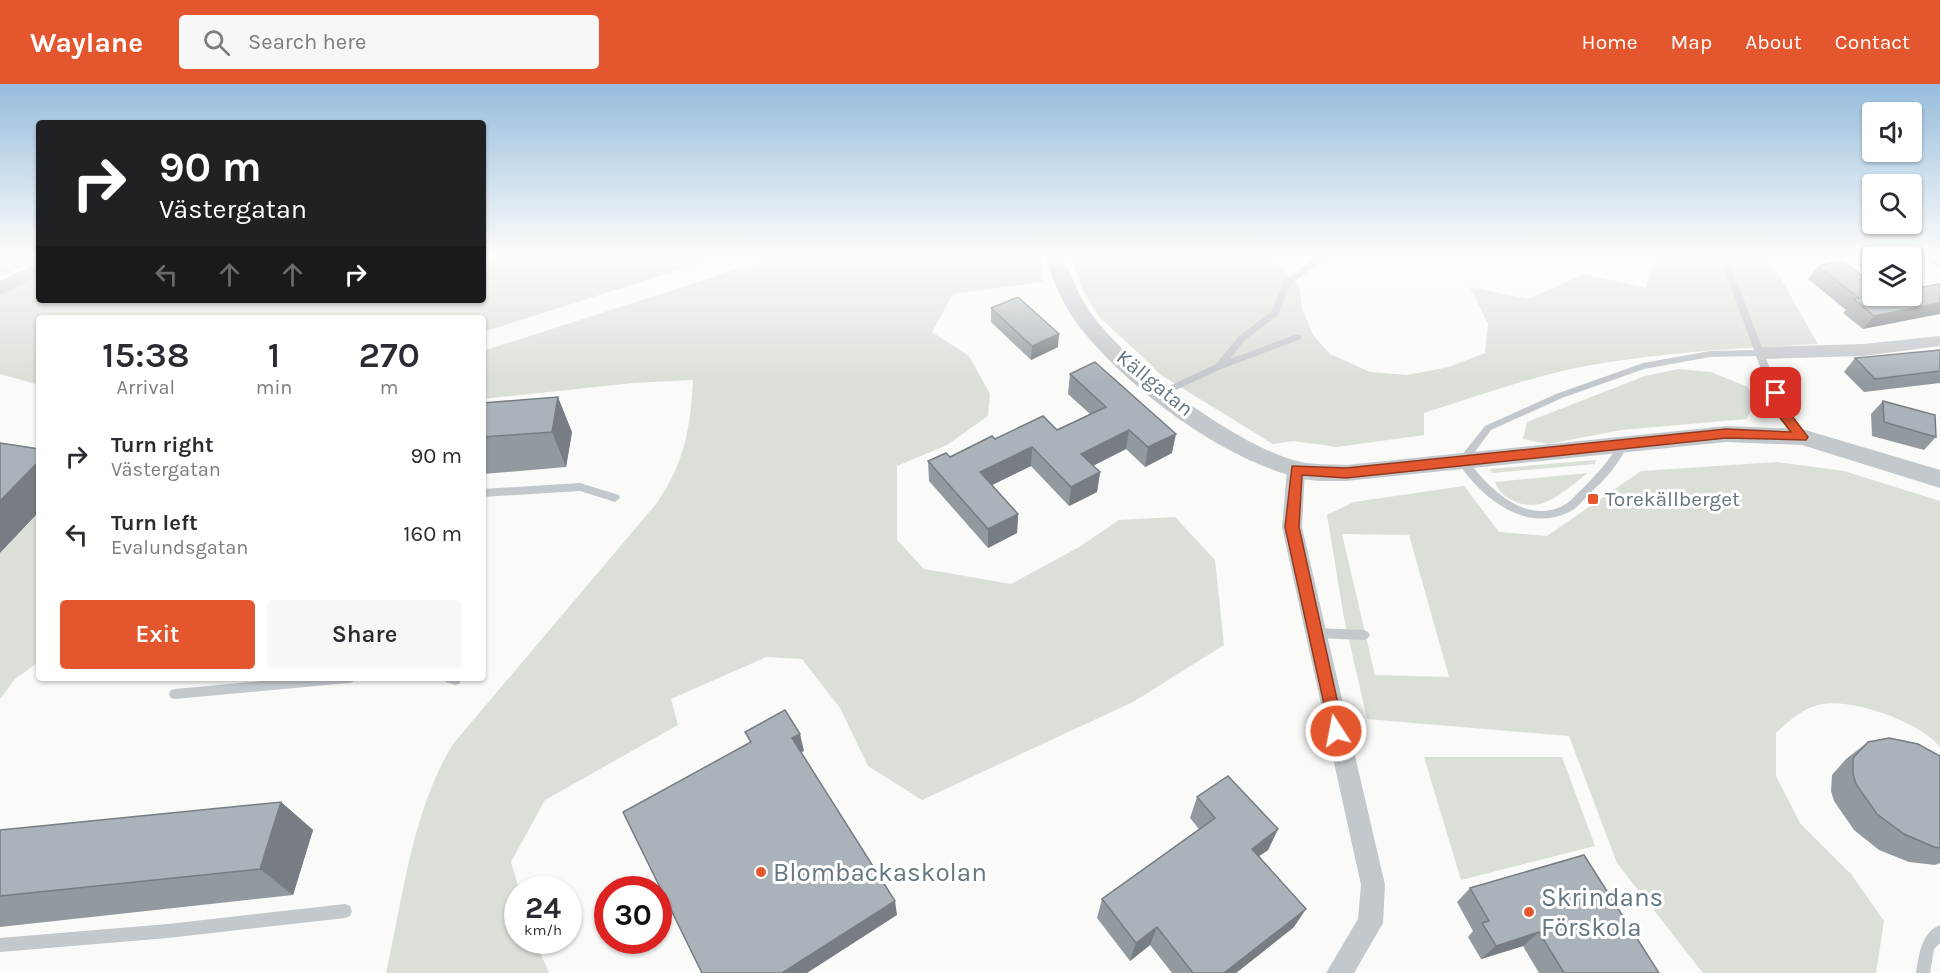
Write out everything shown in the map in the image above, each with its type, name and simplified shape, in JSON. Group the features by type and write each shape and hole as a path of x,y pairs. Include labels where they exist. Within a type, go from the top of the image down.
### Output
{"street":[{"name":"Källgatan","path":"1072,297 1085,320 1119,356 1162,393 1234,442 1296,470"},
{"path":"1761,353 1863,350 1940,341"},
{"path":"1339,973 1370,923 1373,885 1291,523 1296,470 1346,473 1726,434 1802,437 1940,479"}],"lane":[{"path":"1219,366 1241,339 1275,312 1281,297"},
{"path":"1739,297 1783,414 1802,437"},
{"path":"1162,393 1219,366 1298,337"},
{"path":"1622,446 1611,468 1566,509 1538,516 1511,509 1490,493 1462,460 1488,428 1559,396 1643,366 1710,354 1761,353"},
{"path":"486,493 580,487 615,498"},
{"path":"1317,633 1364,635"},
{"path":"175,694 317,681"},
{"path":"0,945 168,931 345,911"},
{"path":"1923,973 1928,946 1940,932"}],"shaded area":[{"path":"0,297 36,297 36,303 486,303 486,297 592,297 486,331 486,315 36,315 36,384 0,374"},
{"path":"650,297 951,297 932,332 969,356 990,394 988,416 947,445 897,466 897,540 924,569 1011,584 1079,547 1119,520 1175,517 1215,560 1224,645 1133,702 922,800 868,766 840,708 802,659 766,657 671,699 678,725 545,800 511,862 515,876 504,876 504,954 541,954 549,973 386,973 410,855 439,770 453,744 656,504 666,489 680,459 688,430 693,380 633,383 486,399 486,350"},
{"path":"1087,297 1301,297 1302,308 1313,335 1330,354 1370,372 1407,375 1449,367 1485,353 1488,324 1475,297 1792,297 1818,344 1676,354 1570,369 1424,413 1424,435 1337,447 1294,441 1273,444 1161,375 1099,317"},
{"path":"1679,369 1711,372 1748,387 1755,405 1746,419 1621,430 1548,444 1523,439 1527,422 1645,376"},
{"path":"1596,460 1595,464 1492,473 1490,469"},
{"path":"1777,462 1844,471 1940,501 1940,747 1931,738 1901,720 1847,704 1831,703 1812,707 1795,716 1776,733 1776,776 1800,823 1851,874 1884,921 1876,973 1703,973 1617,863 1569,736 1367,719 1344,618 1327,515 1354,502 1464,486 1499,532 1547,536 1641,471","holes":["1342,534 1409,535 1449,677 1375,675"]},
{"path":"1588,473 1563,493 1535,505 1510,499 1500,491 1495,482"},
{"path":"36,516 36,664 15,679 0,699 0,553"},
{"path":"1424,757 1562,757 1595,846 1461,880"}],"building":[{"path":"1019,297 1059,334 1032,346 991,308"},
{"path":"1862,297 1862,306 1854,299"},
{"path":"1922,297 1940,297 1940,303 1874,316 1862,306 1922,306"},
{"path":"1940,350 1940,371 1875,379 1855,358"},
{"path":"1095,362 1176,434 1148,447 1129,430 1081,454 1100,472 1071,487 1032,447 980,472 1018,514 988,529 928,461 946,453 950,457 992,436 995,439 1043,416 1057,430 1106,407 1070,374"},
{"path":"558,397 552,432 486,437 486,403"},
{"path":"1883,401 1935,415 1936,437 1884,422"},
{"path":"0,443 36,449 36,464 0,501"},
{"name":"Blombackaskolan","path":"785,710 800,734 792,738 895,901 782,973 702,973 672,912 672,876 654,876 623,812 751,742 745,732"},
{"path":"1889,738 1918,744 1940,756 1940,848 1904,834 1877,814 1856,784 1853,774 1853,758 1868,742"},
{"path":"1228,776 1278,829 1252,849 1306,909 1224,973 1193,973 1157,927 1136,943 1102,899 1215,818 1197,797"},
{"path":"281,802 260,869 0,896 0,830"},
{"name":"Skrindans Förskola","path":"1584,855 1659,973 1564,973 1539,932 1496,946 1482,923 1489,921 1470,888"}],"place":[{"name":"Torekällberget","path":"1593,499"},
{"name":"Blombackaskolan","path":"761,872"},
{"name":"Skrindans Förskola","path":"1529,912"}],"route":[{"path":"1336,731 1317,633 1291,523 1296,470 1346,473 1726,434 1802,437 1783,414 1776,393"}]}
